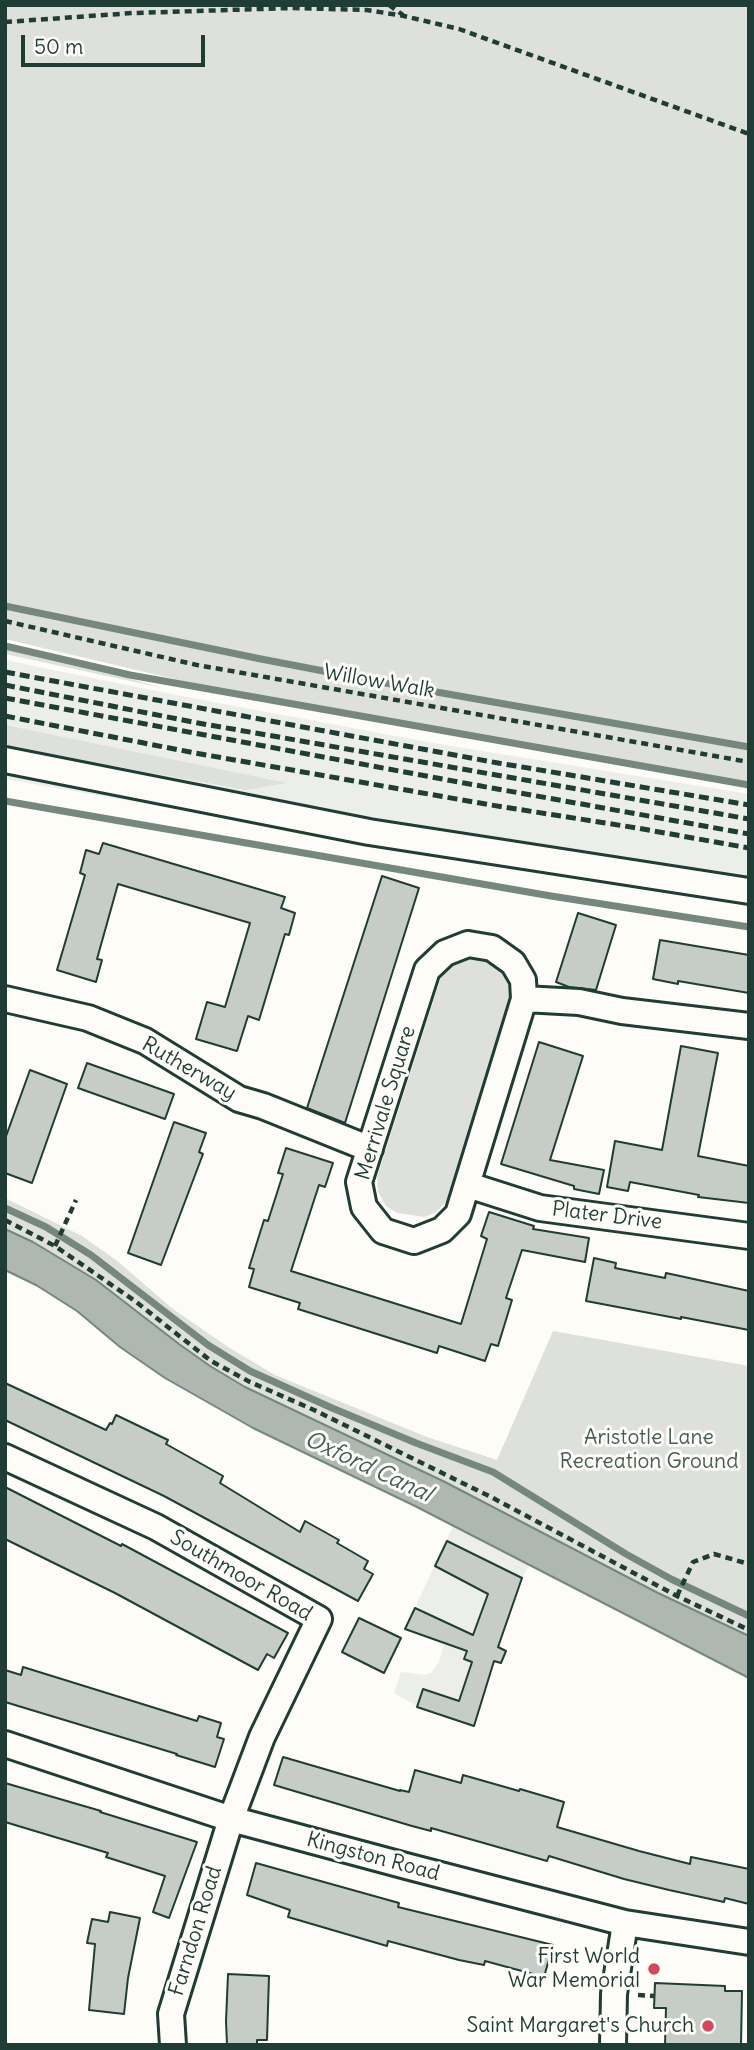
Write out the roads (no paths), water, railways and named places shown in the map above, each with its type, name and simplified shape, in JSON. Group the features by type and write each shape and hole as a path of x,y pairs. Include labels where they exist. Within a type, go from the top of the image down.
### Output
{"street":[{"path":"5,760 369,832 749,891"},
{"name":"Merrivale Square","path":"468,944 492,948 513,963 523,980 524,999 458,1214 442,1230 414,1241 383,1231 364,1207 359,1182 370,1149 427,970 445,953 468,944"},
{"name":"Rutherway","path":"5,999 88,1018 145,1041 239,1099 370,1149"},
{"path":"524,999 579,1003 622,1011 749,1026"},
{"name":"Plater Drive","path":"467,1185 540,1208 749,1236"},
{"name":"Southmoor Road","path":"5,1457 156,1527 319,1619 262,1737 231,1819"},
{"name":"Kingston Road","path":"5,1744 231,1819 625,1923 749,1942"},
{"name":"Farndon Road","path":"173,2045 171,2014 231,1819"},
{"path":"613,2045 614,1994 625,1923"}],"water":[{"name":"Oxford Canal","path":"5,1229 33,1242 96,1280 179,1344 245,1387 445,1482 658,1593 749,1636 749,1678 415,1506 253,1428 165,1378 120,1347 77,1311 36,1285 5,1270"}],"waterway":[{"path":"5,606 391,684 749,747"},
{"path":"5,646 130,675 749,785"},
{"path":"5,801 551,896 749,927"},
{"path":"5,1208 46,1227 91,1255 208,1345 250,1371 416,1443 493,1472 626,1554 749,1616"}],"railway":[{"path":"5,672 498,763 749,805"},
{"path":"5,685 198,723 749,819"},
{"path":"5,698 749,834"},
{"path":"5,716 195,753 749,848"}],"place":[{"name":"First World War Memorial","path":"654,1969"},
{"name":"Saint Margaret's Church","path":"708,2026"}],"park label":[{"name":"Aristotle Lane Recreation Ground","path":"649,1450"}]}
